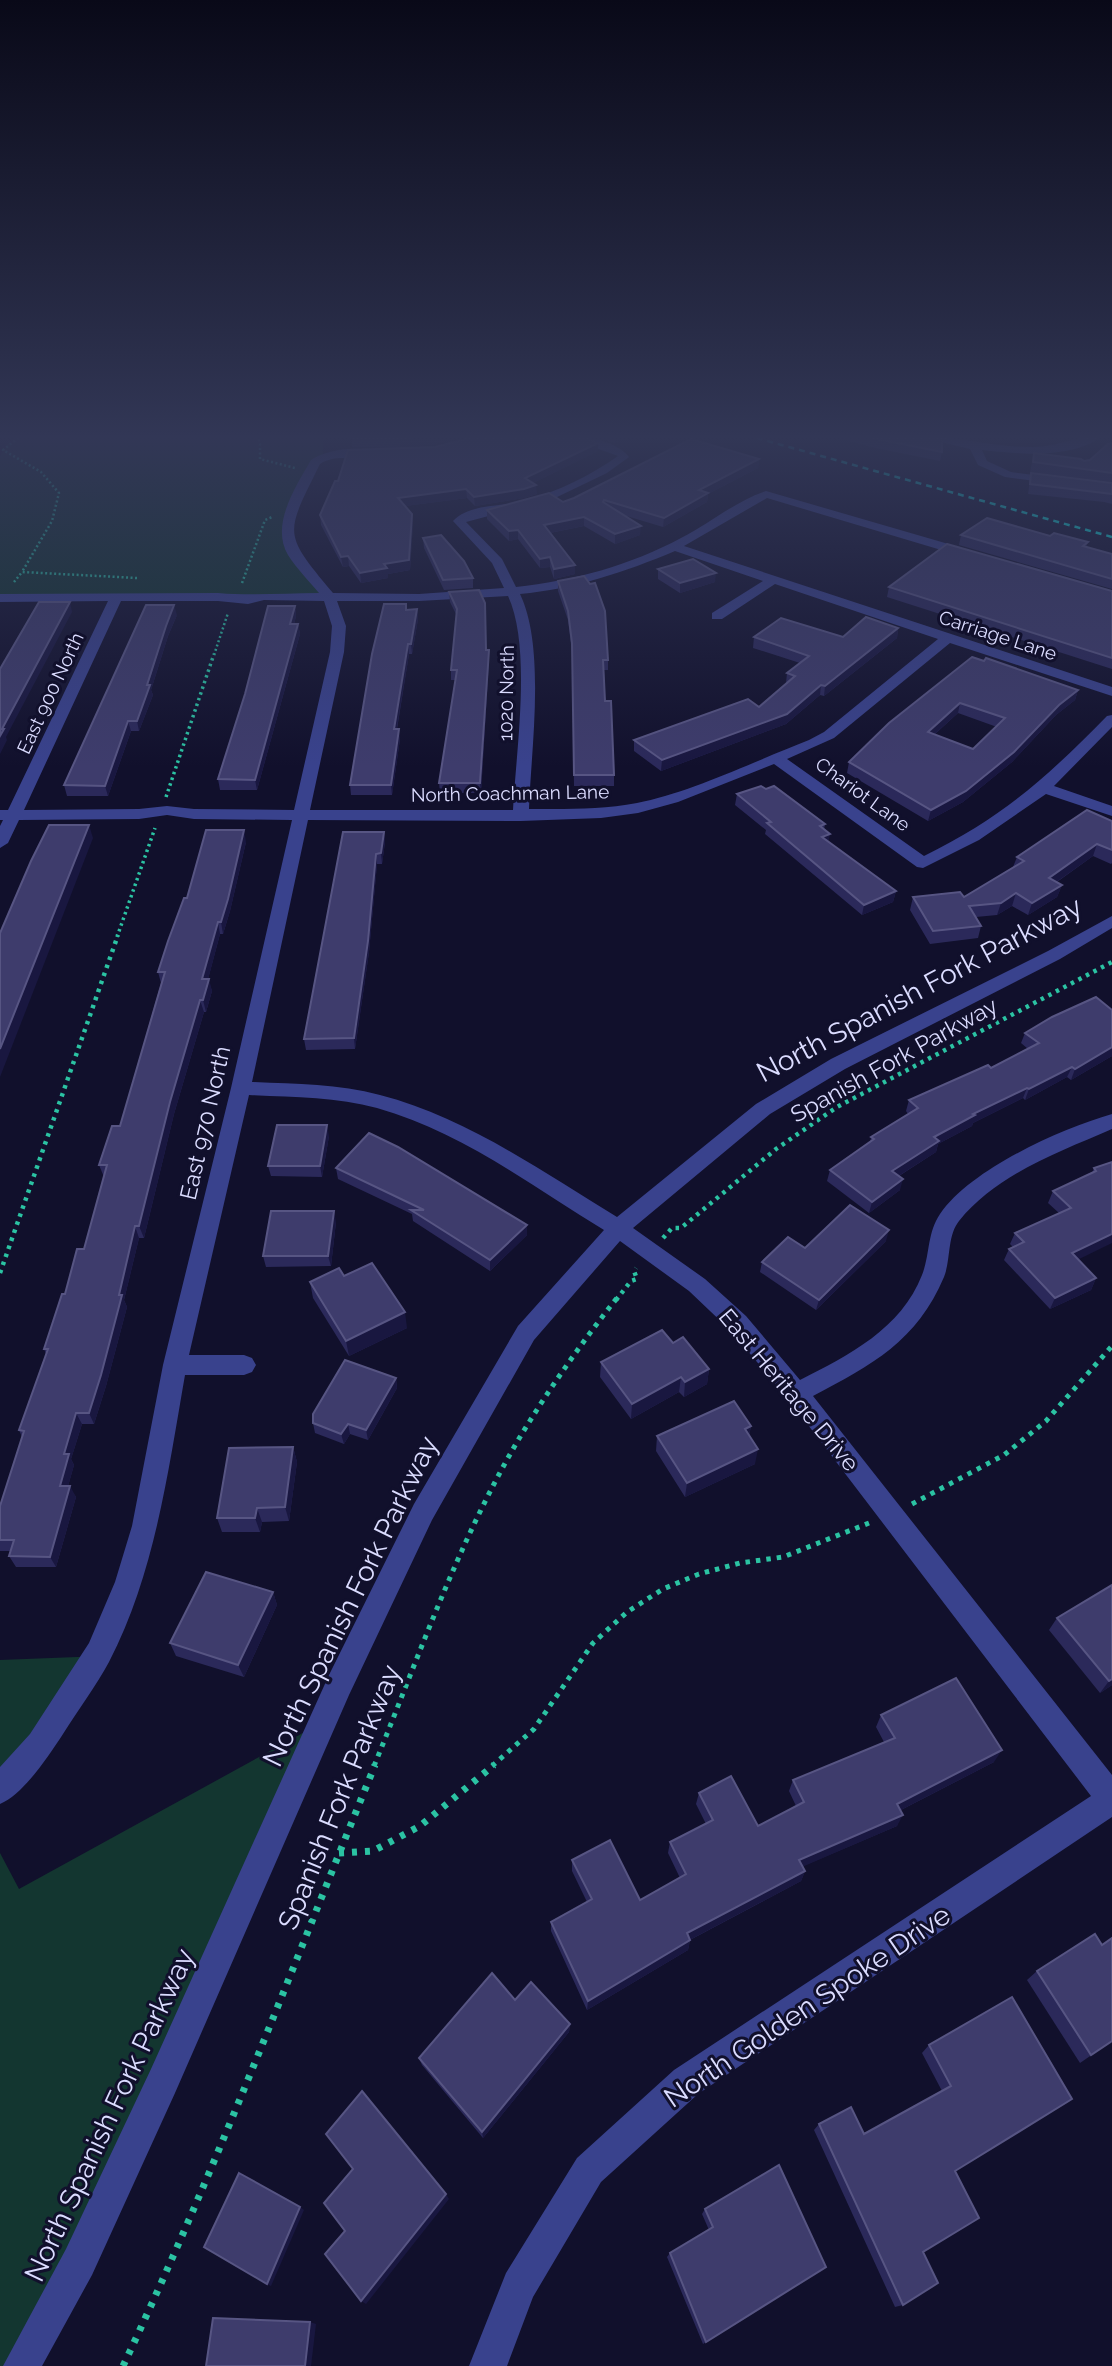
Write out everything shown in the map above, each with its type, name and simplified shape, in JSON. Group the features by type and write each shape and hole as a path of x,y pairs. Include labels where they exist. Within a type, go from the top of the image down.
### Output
{"street":[{"name":"East 970 North","path":"0,1790 40,1744 99,1652 128,1582 145,1526 175,1365 241,1088 337,652 339,626 329,597 293,553 291,545"},
{"name":"1020 North","path":"481,545 498,562 526,628 528,654 521,816"},
{"path":"0,598 218,597 248,600 264,596 450,596 512,591 614,570 678,545"},
{"path":"940,545 979,557"},
{"name":"Carriage Lane","path":"674,548 1112,692"},
{"path":"717,616 773,580"},
{"name":"East 900 North","path":"0,843 7,815 117,597"},
{"name":"North Coachman Lane","path":"7,815 139,814 158,820 194,814 521,816 601,813 638,808 672,799 777,759 829,734 947,638"},
{"path":"1112,719 1044,788 1112,811"},
{"name":"Chariot Lane","path":"777,759 923,863 1000,821 1044,788"},
{"name":"North Spanish Fork Parkway","path":"22,2366 79,2262 169,2068 339,1685 423,1512 526,1333 618,1228 763,1109 838,1064 1054,956 1112,921"},
{"name":"East Heritage Drive","path":"241,1088 328,1092 378,1101 429,1118 468,1137 618,1228 697,1284 738,1323 797,1394 1112,1799"},
{"path":"797,1394 863,1359 906,1325 933,1275 947,1221 980,1185 1034,1156 1112,1121"},
{"path":"175,1365 244,1365"},
{"name":"North Golden Spoke Drive","path":"488,2366 520,2286 589,2170 598,2161 686,2082 1112,1799"}],"path":[{"path":"22,572 37,545"},
{"path":"240,588 256,545"},
{"path":"164,802 233,606"},
{"path":"0,1273 157,823"},
{"name":"Spanish Fork Parkway","path":"672,1228 681,1228 732,1182 837,1107 1112,962"},
{"name":"Spanish Fork Parkway","path":"122,2366 178,2249 243,2097 457,1563 486,1500 520,1437 591,1331 631,1281 637,1279 634,1270"},
{"path":"909,1506 1014,1447 1046,1421 1112,1346"},
{"path":"339,1853 373,1851 420,1826 462,1794 534,1729 593,1643 626,1612 663,1589 699,1574 783,1558 869,1523"}],"green space":[{"path":"0,545 295,545 329,597 0,598"},
{"path":"103,1656 0,1787 0,1660"},
{"path":"321,1723 22,2366 0,2366 0,1853 19,1889"}],"building":[{"path":"335,545 410,545 409,560 384,564 387,568 360,573 348,556 341,557"},
{"path":"427,545 450,545 464,561 473,578 443,580"},
{"path":"530,545 560,545 575,565 554,569 550,557 540,559"},
{"path":"945,545 952,545 1112,591 1112,658 889,587"},
{"path":"997,545 1084,545 1112,554 1112,579"},
{"path":"693,559 716,573 680,583 658,569"},
{"path":"584,576 590,584 595,583 605,611 608,660 603,660 605,701 611,701 614,775 574,775 572,643 568,611 558,581"},
{"path":"479,590 485,603 486,650 489,650 480,783 439,783 457,670 451,670 457,609 449,592"},
{"path":"39,602 70,602 0,736 0,669"},
{"path":"384,604 406,604 406,610 417,609 411,644 408,644 394,729 399,729 391,785 350,785 372,654"},
{"path":"146,605 174,605 137,721 128,721 105,786 64,785"},
{"path":"268,606 295,606 290,624 298,624 255,780 218,779 245,694"},
{"path":"866,617 898,628 825,686 821,685 787,714 662,760 634,740 748,699 759,707 795,676 787,673 809,656 754,637 781,618 843,637"},
{"path":"972,657 984,661 986,658 1078,690 1059,705 1014,752 966,791 931,810 849,762 889,723","holes":["960,703 1005,718 973,749 928,732"]},
{"path":"761,786 766,789 774,786 825,824 820,826 830,834 822,837 896,891 864,905 737,794"},
{"path":"1087,810 1112,821 1112,850 1097,844 1049,878 1062,885 1032,903 1016,893 1001,903 969,906 981,926 933,931 913,897 960,892 964,897 1024,861 1017,857"},
{"path":"49,825 89,825 0,1049 0,933"},
{"path":"206,830 244,830 228,899 221,922 218,922 202,979 209,979 203,1000 200,1000 170,1102 139,1226 135,1226 119,1295 122,1295 101,1375 89,1413 76,1413 64,1454 69,1454 60,1486 70,1486 50,1557 9,1556 14,1540 0,1540 0,1506 24,1431 19,1430 48,1349 44,1349 62,1294 65,1294 77,1249 84,1249 107,1165 99,1165 112,1126 120,1126 165,972 158,972 184,898 187,898"},
{"path":"343,832 384,832 381,853 376,854 368,941 354,1038 304,1039"},
{"path":"1096,997 1112,1010 1112,1047 1075,1069 1072,1067 973,1114 975,1115 934,1137 939,1141 892,1171 903,1179 872,1202 830,1170 874,1139 871,1137 918,1108 909,1100 988,1065 991,1068 1039,1043 1025,1033"},
{"path":"277,1125 327,1125 320,1166 268,1166"},
{"path":"369,1133 398,1147 527,1225 490,1260 411,1210 424,1210 336,1168"},
{"path":"1112,1162 1112,1234 1072,1253 1096,1278 1055,1298 1009,1249 1024,1242 1015,1233 1071,1208 1053,1191 1096,1171 1094,1168"},
{"path":"850,1205 889,1230 819,1300 762,1262 788,1237 805,1248"},
{"path":"271,1211 334,1211 328,1256 263,1256"},
{"path":"372,1263 405,1312 346,1341 310,1282 339,1268 344,1276"},
{"path":"662,1330 673,1343 683,1337 709,1369 685,1382 681,1377 632,1404 601,1362"},
{"path":"345,1360 396,1378 366,1430 348,1424 341,1434 313,1423 313,1414"},
{"path":"734,1401 751,1426 745,1429 758,1449 687,1483 657,1436"},
{"path":"293,1447 285,1507 257,1508 255,1518 217,1518 229,1448"},
{"path":"206,1572 273,1592 238,1665 170,1643"},
{"path":"1112,1585 1112,1679 1109,1681 1057,1618"},
{"path":"956,1678 1002,1750 897,1804 903,1815 799,1860 805,1871 687,1933 690,1940 588,2001 551,1922 592,1899 572,1860 610,1840 640,1900 686,1874 670,1842 713,1820 699,1793 731,1776 758,1826 804,1802 793,1780 895,1738 881,1715"},
{"path":"1095,1934 1102,1945 1112,1938 1112,2041 1091,2055 1037,1971"},
{"path":"492,1973 515,2000 531,1982 570,2024 482,2132 419,2058"},
{"path":"1012,1997 1072,2099 955,2171 979,2218 923,2252 938,2283 903,2305 819,2124 851,2107 864,2134 951,2086 929,2045"},
{"path":"362,2091 446,2194 361,2301 325,2254 345,2231 324,2203 353,2169 326,2134"},
{"path":"779,2165 826,2267 706,2342 670,2253 713,2227 705,2209"},
{"path":"239,2173 300,2207 267,2284 204,2247"},
{"path":"213,2318 310,2322 305,2366 206,2366"}]}
